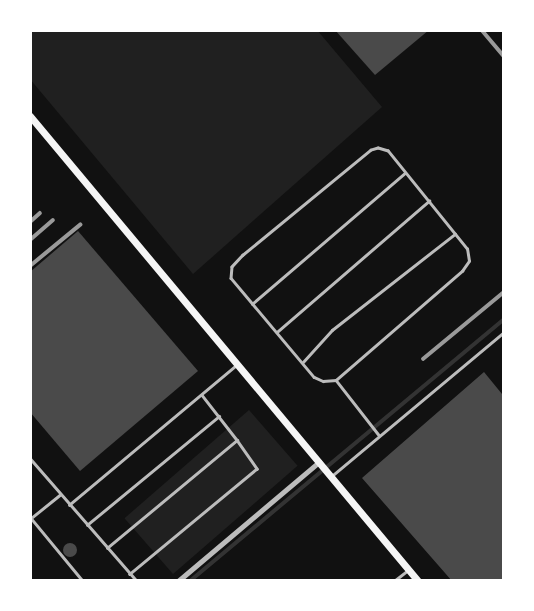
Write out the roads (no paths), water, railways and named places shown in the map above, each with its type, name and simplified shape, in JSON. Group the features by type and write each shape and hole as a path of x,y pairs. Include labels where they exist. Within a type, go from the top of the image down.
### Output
{"main road":[{"path":"30,116 418,581"}],"street":[{"path":"179,581 319,462"}],"lane":[{"path":"378,148 388,151 405,173 467,249 469,261 462,271 336,380 323,381 302,363 231,278 232,267 371,150 378,148"},
{"path":"252,303 405,173"},
{"path":"276,332 429,201"},
{"path":"302,363 332,330 455,234"},
{"path":"331,477 504,332"},
{"path":"69,505 237,364"},
{"path":"336,380 379,435"},
{"path":"130,574 257,468 201,394"},
{"path":"87,525 219,416"},
{"path":"107,548 236,440"},
{"path":"30,458 137,581"},
{"path":"61,494 30,519 83,581"},
{"path":"394,581 408,569"}],"waterway":[{"path":"190,581 504,319"}],"railway":[{"path":"482,30 504,56"},
{"path":"30,222 40,213"},
{"path":"30,240 53,220"},
{"path":"30,266 80,225"},
{"path":"423,359 504,292"}]}
